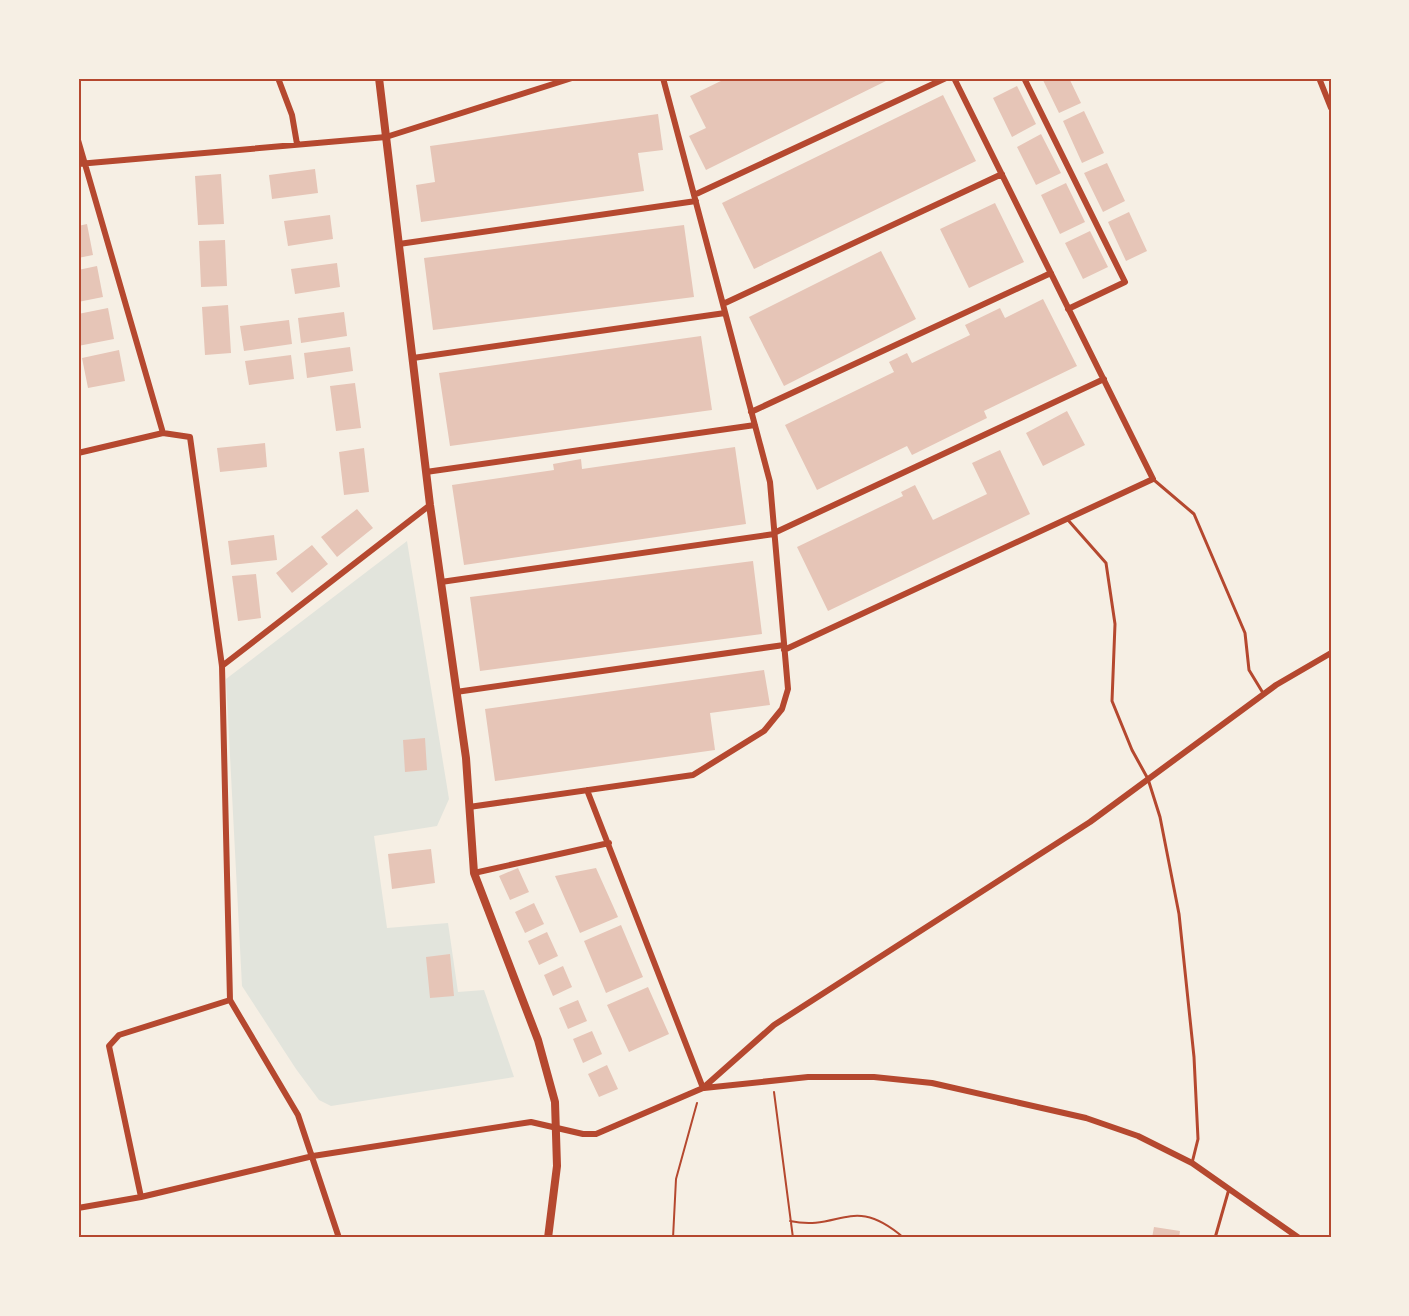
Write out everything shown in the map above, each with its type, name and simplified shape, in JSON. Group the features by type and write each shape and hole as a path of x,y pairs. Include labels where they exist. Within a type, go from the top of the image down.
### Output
{"street":[{"path":"278,78 292,115 297,144"},
{"path":"379,78 430,505 456,692 474,873 545,1060 557,1129 557,1166 548,1238"},
{"path":"81,163 386,137 572,78"},
{"path":"469,807 693,775 764,731 777,718 786,699 788,690 770,482 663,78"},
{"path":"399,244 695,198 946,78"},
{"path":"456,692 784,647 1153,479 954,78"},
{"path":"1024,78 1125,282 1068,309"},
{"path":"1319,78 1331,108"},
{"path":"78,140 81,163 163,433"},
{"path":"723,304 1002,174"},
{"path":"751,412 1051,273"},
{"path":"413,358 725,313"},
{"path":"441,582 774,534 1104,380"},
{"path":"426,472 755,425"},
{"path":"78,453 163,433 190,437 222,666 230,1000 291,1101 313,1156 339,1238"},
{"path":"222,666 430,505"},
{"path":"704,1088 774,1025 1090,822 1264,694 1331,653"},
{"path":"587,790 704,1088"},
{"path":"474,873 609,843"},
{"path":"141,1197 109,1046 119,1035 230,1000"},
{"path":"78,1208 141,1197 313,1156 531,1122 583,1134 608,1131 704,1088 772,1079 842,1076 932,1083 1110,1126 1192,1163 1299,1238"}],"lane":[{"path":"1153,479 1194,514 1245,633 1249,670 1264,694"},
{"path":"1067,519 1106,563 1116,624 1112,701 1132,750 1148,779 1160,817 1179,914 1191,1013 1198,1139 1192,1163"},
{"path":"1215,1238 1229,1187"}],"path":[{"path":"772,1079 793,1238"},
{"path":"673,1238 674,1196 680,1156 704,1088"},
{"path":"790,1221 808,1224 866,1215 883,1221 904,1238"}],"shaded area":[{"path":"407,541 449,799 437,826 374,836 387,928 448,923 458,992 484,990 514,1077 331,1106 319,1100 296,1069 242,986 226,679"}],"building":[{"path":"727,78 892,78 706,170 689,136 706,128 690,96"},
{"path":"1042,78 1069,78 1081,103 1059,113"},
{"path":"1017,86 1036,124 1012,137 993,98"},
{"path":"943,95 976,161 754,269 722,203"},
{"path":"1084,111 1104,153 1082,163 1063,121"},
{"path":"658,114 663,150 638,153 644,191 421,222 416,185 435,182 430,146"},
{"path":"1041,134 1061,173 1036,185 1017,147"},
{"path":"1107,163 1125,201 1103,212 1084,173"},
{"path":"315,169 318,193 272,199 269,175"},
{"path":"221,174 224,224 198,225 195,176"},
{"path":"1066,183 1085,222 1060,234 1041,195"},
{"path":"995,203 1024,262 969,288 940,229"},
{"path":"1129,212 1147,251 1126,261 1108,222"},
{"path":"330,215 333,239 288,246 284,221"},
{"path":"87,224 93,255 78,258 78,226"},
{"path":"684,225 694,297 433,330 424,258"},
{"path":"1090,231 1108,267 1083,279 1065,243"},
{"path":"225,240 227,286 201,287 199,241"},
{"path":"881,251 916,319 784,386 749,317"},
{"path":"337,263 340,287 295,294 291,269"},
{"path":"97,266 103,297 78,302 78,270"},
{"path":"1043,299 1077,366 984,411 987,418 912,455 907,446 817,490 785,425 894,372 889,362 907,353 912,363 970,335 965,325 1000,308 1005,318"},
{"path":"228,305 231,353 205,355 202,307"},
{"path":"108,308 114,339 78,346 78,314"},
{"path":"344,312 347,336 301,343 298,318"},
{"path":"289,320 292,344 244,351 240,326"},
{"path":"701,336 712,410 450,446 439,373"},
{"path":"350,347 353,371 307,378 304,353"},
{"path":"119,350 125,381 88,388 82,358"},
{"path":"291,355 294,379 249,385 245,361"},
{"path":"355,383 361,428 336,431 330,386"},
{"path":"1067,411 1085,445 1043,466 1026,433"},
{"path":"265,443 267,467 220,472 217,448"},
{"path":"735,447 746,524 464,565 452,485 554,470 553,464 581,459 582,469"},
{"path":"364,448 369,492 344,495 339,452"},
{"path":"1000,450 1030,514 828,611 797,547 903,496 901,492 915,485 933,520 987,494 972,463"},
{"path":"357,509 373,528 337,557 321,537"},
{"path":"274,535 277,560 231,565 228,541"},
{"path":"312,545 328,564 292,593 276,573"},
{"path":"753,561 762,634 480,671 470,597"},
{"path":"256,574 261,618 238,621 232,576"},
{"path":"764,670 770,705 710,713 715,750 495,781 485,709"},
{"path":"425,738 427,770 405,772 403,740"},
{"path":"431,849 435,883 392,889 388,854"},
{"path":"518,868 529,892 510,900 499,876"},
{"path":"596,868 618,917 580,933 555,876"},
{"path":"534,903 544,924 525,933 515,912"},
{"path":"621,925 643,977 606,993 584,941"},
{"path":"547,932 558,956 539,965 528,941"},
{"path":"450,954 454,996 430,998 426,957"},
{"path":"563,966 572,987 553,996 544,975"},
{"path":"648,987 669,1034 629,1052 607,1005"},
{"path":"578,1000 587,1021 568,1029 559,1008"},
{"path":"592,1031 602,1054 583,1063 573,1039"},
{"path":"607,1065 618,1089 599,1097 588,1074"},
{"path":"1154,1227 1180,1231 1179,1238 1152,1238"}]}
